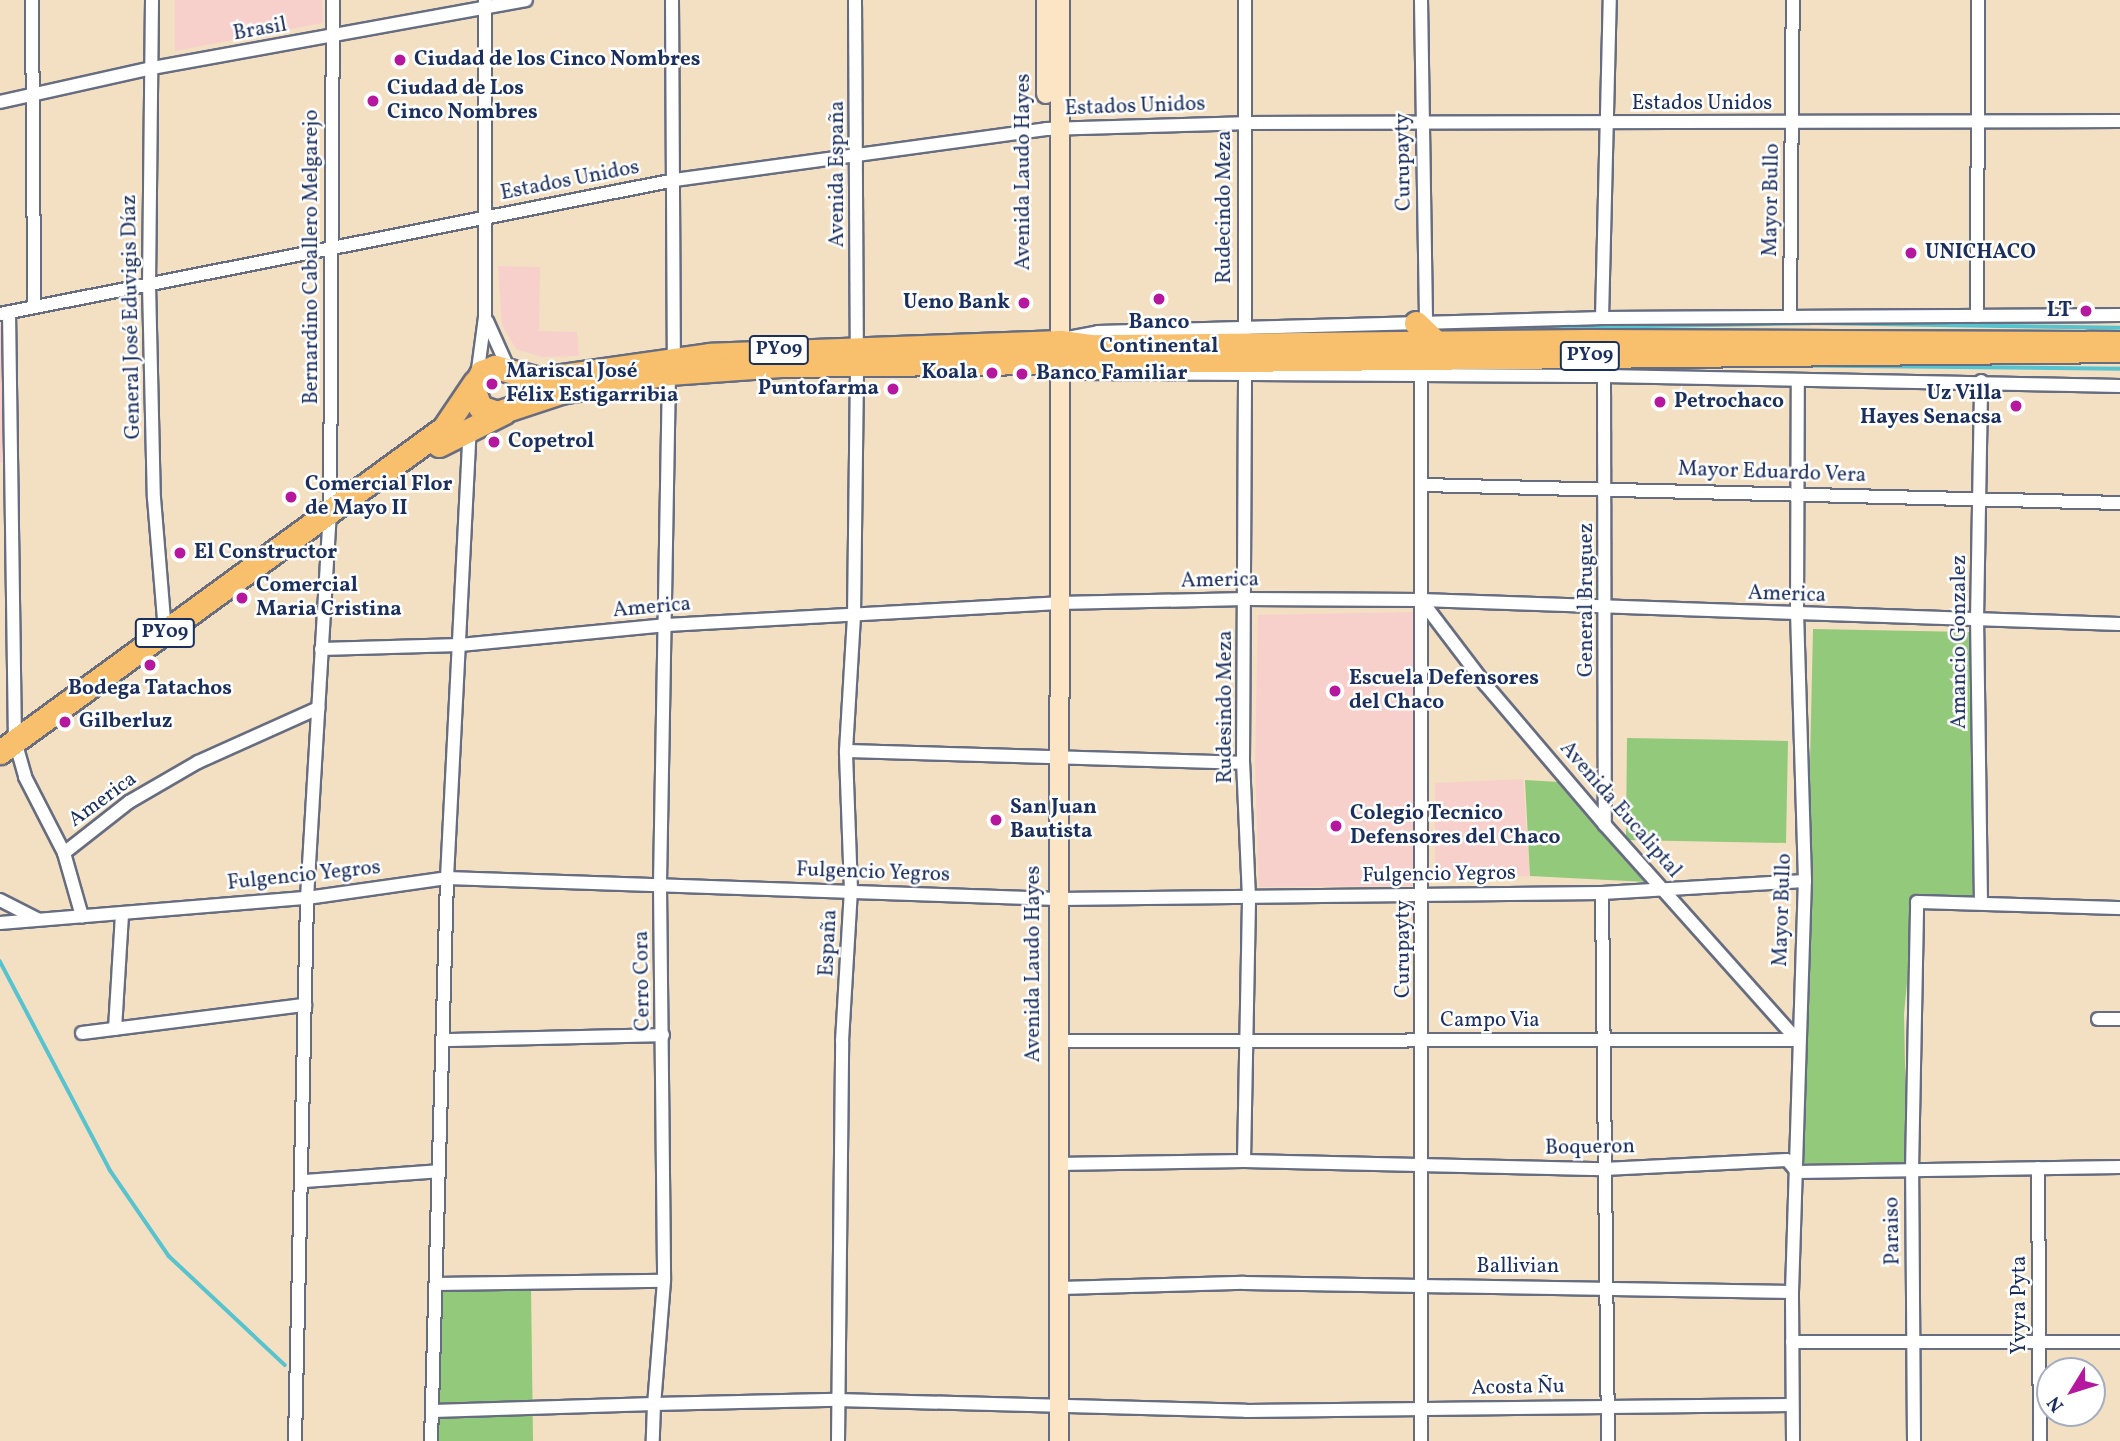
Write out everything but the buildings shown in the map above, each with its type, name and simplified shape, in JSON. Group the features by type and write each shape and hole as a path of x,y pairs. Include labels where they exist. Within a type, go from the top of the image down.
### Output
{"highway":[{"path":"1421,323 1439,345"},
{"name":"PY09","path":"1055,356 1090,346 1439,345 1909,327 2076,329 2120,343"},
{"name":"PY09","path":"8,746 330,514 444,428 476,379 495,367 549,379 671,366 857,356 2120,350"},
{"name":"PY09","path":"330,514 361,499 470,426 561,392 671,366"},
{"path":"476,379 474,395 480,407 507,411 519,395 511,372"}],"street":[{"path":"32,0 34,306"},
{"name":"General José Eduvigis Díaz","path":"152,0 149,284 154,498 165,633"},
{"name":"Bernardino Caballero Melgarejo","path":"295,1441 304,1181 307,898 330,514 329,252 333,0"},
{"name":"Brasil","path":"0,102 152,68 333,37 484,4 526,0"},
{"name":"Cerro Cora","path":"653,1441 664,1282 660,886 675,180 672,0"},
{"name":"Avenida España","path":"855,0 857,356"},
{"name":"Avenida Laudo Hayes","path":"1046,0 1052,129 1055,356 1053,755 1058,1041 1056,1164 1060,1288 1059,1441"},
{"name":"Avenida Laudo Hayes","path":"1052,129 1060,0"},
{"name":"Rudecindo Meza","path":"1245,0 1245,330"},
{"name":"Curupayty","path":"1421,0 1421,323"},
{"path":"1602,318 1610,0"},
{"name":"Mayor Bullo","path":"1790,317 1793,0"},
{"path":"1977,316 1978,0"},
{"path":"476,379 485,317 484,4"},
{"name":"Estados Unidos","path":"5,313 329,252 675,180 857,152 1052,129 1243,123 1422,125 2120,121"},
{"path":"5,313 8,746 64,853 82,916"},
{"path":"1055,356 1075,334 1098,332 1602,318 1790,317 1909,327 1977,316 2076,329 2120,315"},
{"path":"485,317 511,372"},
{"name":"España","path":"838,1441 842,1041 851,890 846,751 854,615 857,356"},
{"path":"1055,356 1245,372 1981,381 2120,386"},
{"name":"Rudesindo Meza","path":"1244,1161 1249,1041 1249,898 1243,763 1246,599 1245,372"},
{"name":"Curupayty","path":"1421,374 1421,1441"},
{"name":"General Bruguez","path":"1604,376 1607,487 1605,825"},
{"name":"Mayor Bullo","path":"1793,1441 1792,1292 1797,1172 1797,1040 1805,881 1797,614 1798,380"},
{"name":"Amancio Gonzalez","path":"1981,381 1978,620 1981,903"},
{"path":"432,1441 447,878 470,426"},
{"name":"Mayor Eduardo Vera","path":"1423,485 1607,487 1797,492 1980,501 2120,503"},
{"name":"America","path":"321,649 460,645 667,625 1054,604 1246,599 1421,600 2120,624"},
{"name":"Avenida Eucaliptal","path":"1421,600 1485,684 1605,825 1797,1040"},
{"name":"America","path":"64,853 129,802 198,762 318,708"},
{"path":"846,751 1053,755 1243,763"},
{"name":"Fulgencio Yegros","path":"0,923 307,898 447,878 1055,899 1602,893 1805,881"},
{"path":"1602,893 1605,1040 1604,1287 1608,1441"},
{"path":"0,900 38,920"},
{"name":"Paraiso","path":"1914,1441 1912,1171 1917,902 1981,903"},
{"path":"1981,903 2120,908"},
{"path":"115,1029 122,913"},
{"path":"82,1033 304,1005"},
{"path":"2098,1018 2120,1019"},
{"path":"444,1040 663,1035"},
{"name":"Campo Via","path":"1058,1041 1797,1040"},
{"name":"Boqueron","path":"1056,1164 1244,1161 1421,1168 1604,1169 1787,1160 1797,1172 2120,1167"},
{"name":"Yvyra Pyta","path":"2038,1168 2040,1441"},
{"path":"304,1181 439,1171"},
{"path":"436,1284 664,1282"},
{"name":"Ballivian","path":"1060,1288 1244,1283 1792,1292"},
{"path":"1792,1342 1914,1345 2120,1342"},
{"path":"433,1411 837,1400"},
{"name":"Acosta Ñu","path":"837,1400 1245,1411 1792,1405"}],"shaded area":[{"path":"175,0 322,0 323,23 175,51"},
{"path":"498,266 540,267 539,331 577,332 579,356 542,357 516,349 502,325"},
{"path":"5,325 6,462 0,462 0,326"},
{"path":"1413,612 1415,886 1259,887 1255,766 1258,615"},
{"path":"1523,779 1530,876 1435,879 1435,783"}],"green space":[{"path":"1813,629 1969,632 1973,899 1915,899 1904,1014 1907,1166 1801,1166"},
{"path":"1627,738 1788,741 1786,843 1626,840"},
{"path":"1525,780 1559,782 1647,882 1530,876"},
{"path":"436,1284 531,1285 533,1441 432,1441"}],"waterway":[{"path":"1481,329 1811,323 2120,328"},
{"path":"1761,365 2120,369"},
{"path":"0,961 110,1170 169,1256 285,1365"}],"place":[{"name":"Ciudad de los Cinco Nombres","path":"400,60"},
{"name":"Ciudad de Los Cinco Nombres","path":"373,101"},
{"name":"UNICHACO","path":"1911,253"},
{"name":"Banco Continental","path":"1159,299"},
{"name":"Ueno Bank","path":"1024,303"},
{"name":"LT","path":"2086,311"},
{"name":"Koala","path":"992,373"},
{"name":"Banco Familiar","path":"1022,374"},
{"name":"Mariscal José Félix Estigarribia","path":"492,384"},
{"name":"Puntofarma","path":"893,389"},
{"name":"Petrochaco","path":"1660,402"},
{"name":"Uz Villa Hayes Senacsa","path":"2016,406"},
{"name":"Copetrol","path":"494,442"},
{"name":"Comercial Flor de Mayo II","path":"291,497"},
{"name":"El Constructor","path":"180,553"},
{"name":"Comercial Maria Cristina","path":"242,598"},
{"name":"Bodega Tatachos","path":"150,665"},
{"name":"Escuela Defensores del Chaco","path":"1335,691"},
{"name":"Gilberluz","path":"65,722"},
{"name":"San Juan Bautista","path":"996,820"},
{"name":"Colegio Tecnico Defensores del Chaco","path":"1336,826"}]}
